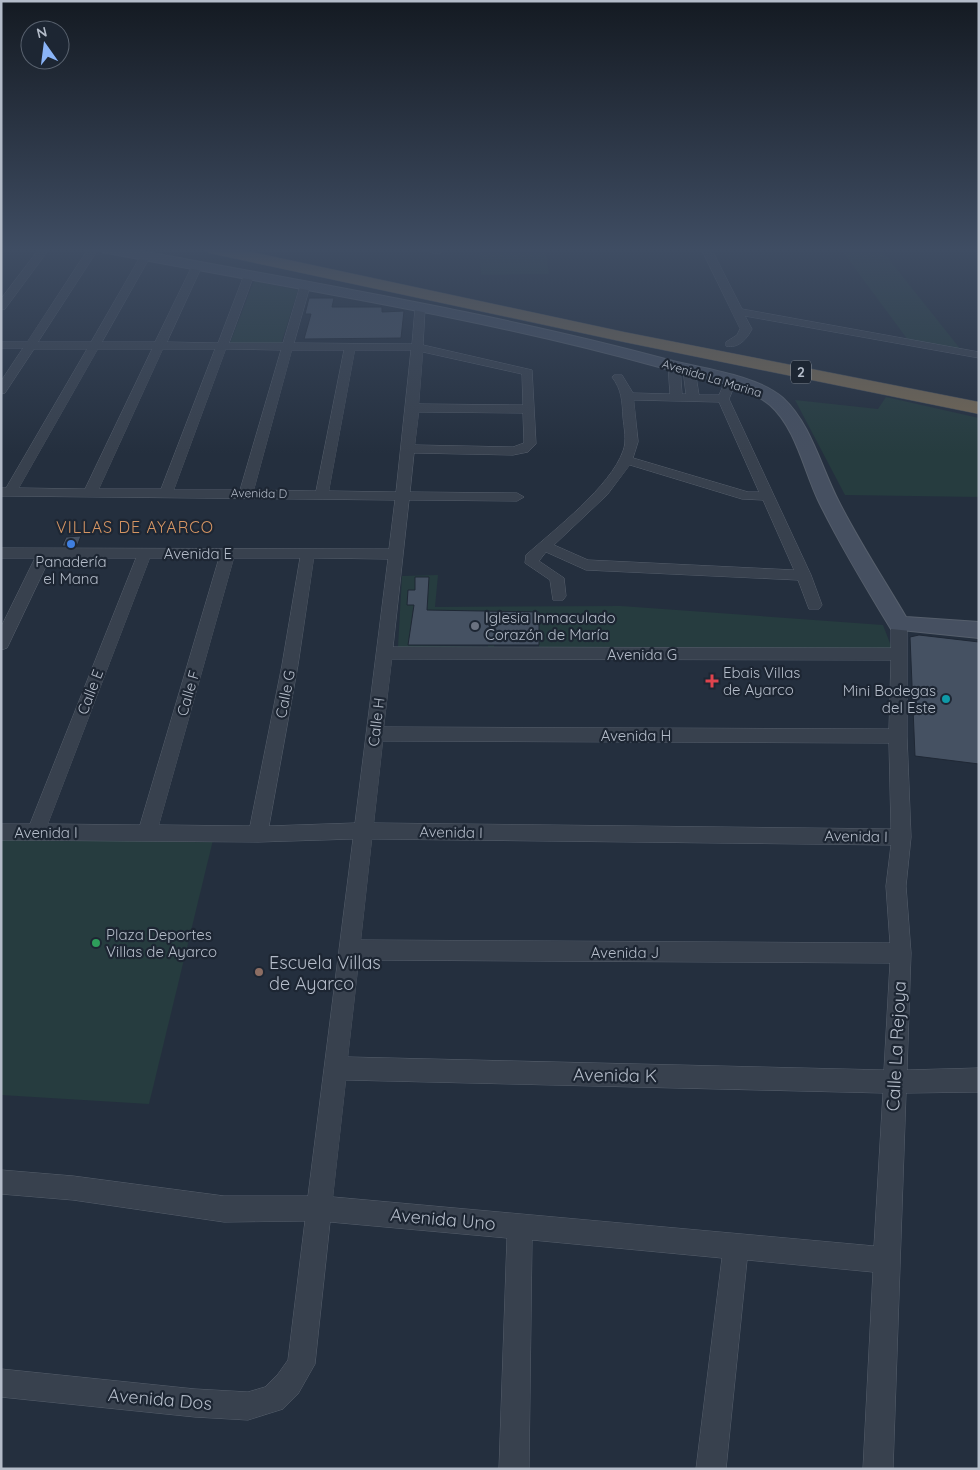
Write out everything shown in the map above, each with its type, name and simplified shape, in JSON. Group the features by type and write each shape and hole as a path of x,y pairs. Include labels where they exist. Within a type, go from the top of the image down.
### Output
{"highway":[{"name":"2","path":"529,317 979,408"},
{"name":"2","path":"592,317 979,392"},
{"path":"572,340 583,336 624,337"}],"street":[{"path":"1,390 49,317"},
{"path":"5,492 110,317"},
{"path":"90,493 172,317"},
{"path":"166,493 233,317"},
{"path":"246,493 296,317"},
{"name":"Calle H","path":"301,1364 413,408 419,317"},
{"name":"Avenida La Marina","path":"457,317 572,340 681,368 726,390 763,392 777,402 790,417 829,502 899,624"},
{"path":"730,344 745,334 740,317"},
{"path":"765,317 979,355"},
{"path":"1,345 417,347 528,372 530,444 524,449 513,451 408,449"},
{"path":"322,494 350,346"},
{"path":"676,397 681,368"},
{"path":"681,368 692,398"},
{"path":"558,596 557,578 532,563 531,558 616,478 627,460 631,449 628,396 625,384 618,378"},
{"path":"628,396 692,398 726,390 766,496 804,575 814,605"},
{"path":"413,408 529,409"},
{"path":"627,460 747,496 766,496"},
{"name":"Avenida D","path":"5,492 517,496"},
{"path":"544,546 586,565 804,575"},
{"name":"Avenida E","path":"1,553 396,554"},
{"path":"1,644 9,611 45,553"},
{"name":"Calle E","path":"36,832 145,553"},
{"name":"Calle F","path":"147,834 228,553"},
{"name":"Calle G","path":"258,834 290,664 308,553"},
{"path":"899,624 979,630"},
{"name":"Calle La Rejoya","path":"878,1469 901,954 896,886 901,837 898,736 899,624"},
{"name":"Avenida G","path":"384,653 900,654"},
{"name":"Avenida H","path":"375,734 898,736"},
{"name":"Avenida I","path":"1,832 258,834 363,831 901,837"},
{"name":"Avenida J","path":"349,950 901,954"},
{"name":"Avenida K","path":"336,1068 894,1082 976,1082"},
{"name":"Avenida Uno","path":"1,1182 73,1188 224,1210 319,1208 886,1260"},
{"path":"514,1469 520,1226"},
{"path":"711,1469 736,1246"},
{"name":"Avenida Dos","path":"1,1383 185,1402 248,1406 273,1399 288,1384 301,1364"}],"green space":[{"path":"240,317 290,317 281,344 230,343"},
{"path":"891,317 935,317 962,351 908,340"},
{"path":"886,397 979,418 979,497 845,495 795,400 878,409"},
{"path":"438,575 435,607 621,606 883,625 893,651 399,649 402,576","holes":["413,610 539,612 539,647 494,647 494,639 488,639 488,647 409,645"]},
{"path":"1,840 213,840 149,1104 1,1095"}],"building":[{"path":"310,317 403,317 401,338 304,339"},
{"name":"Panadería el Mana","path":"81,536 77,546 62,546 66,537"},
{"name":"Iglesia Inmaculado Corazón de María","path":"415,577 429,577 427,610 539,612 539,645 408,645 414,605 407,605 408,590 415,590"},
{"name":"Mini Bodegas del Este","path":"919,635 979,642 979,764 915,756 910,637"}],"place":[{"name":"Panadería el Mana","path":"71,544"},
{"name":"Iglesia Inmaculado Corazón de María","path":"475,626"},
{"name":"Ebais Villas de Ayarco","path":"712,681"},
{"name":"Mini Bodegas del Este","path":"946,699"},
{"name":"Plaza Deportes Villas de Ayarco","path":"96,943"},
{"name":"Escuela Villas de Ayarco","path":"259,972"}],"district":[{"name":"VILLAS DE AYARCO","path":"135,527"}]}
